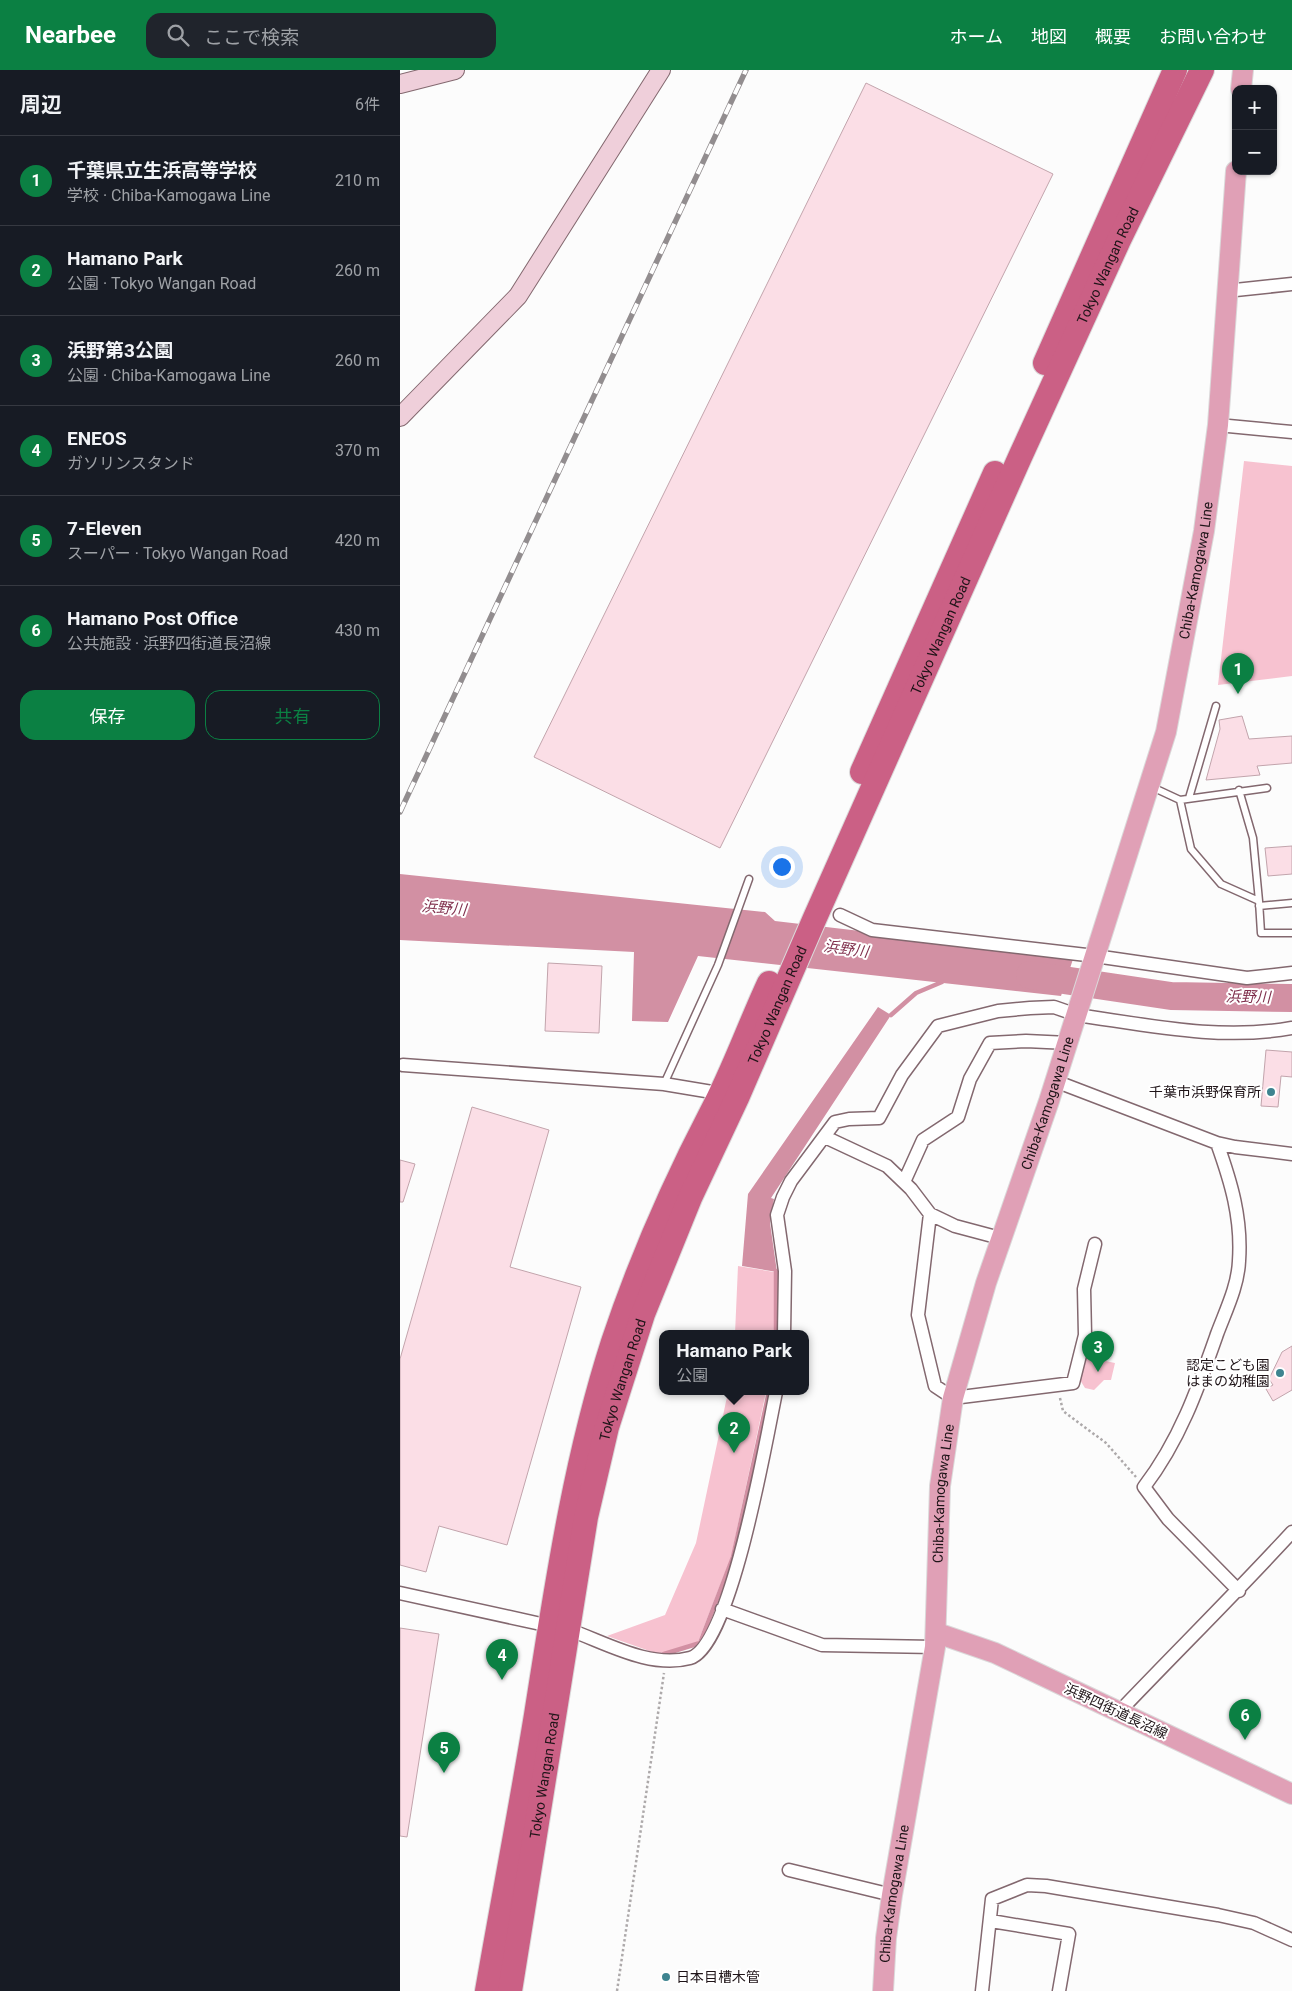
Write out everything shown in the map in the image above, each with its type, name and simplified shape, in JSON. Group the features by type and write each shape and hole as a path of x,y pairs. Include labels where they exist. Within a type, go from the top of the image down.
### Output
{"highway":[{"name":"Tokyo Wangan Road","path":"487,1991 522,1797 558,1628 596,1466 630,1350 656,1278 690,1198 728,1096 1175,70"},
{"name":"Tokyo Wangan Road","path":"806,919 1115,249 1202,70"},
{"name":"Tokyo Wangan Road","path":"510,1991 558,1628"}],"main road":[{"path":"1242,85 1243,70"},
{"name":"Chiba-Kamogawa Line","path":"883,1991 892,1895 936,1640 940,1486 953,1398 1000,1238 1068,1043 1151,787 1166,732 1186,635 1204,531 1218,426 1236,175"},
{"name":"浜野四街道長沼線","path":"936,1640 995,1654 1292,1794"}],"street":[{"path":"400,84 455,70"},
{"path":"400,417 518,296 661,70"},
{"path":"1226,291 1292,284"},
{"path":"1218,426 1292,432"},
{"path":"840,914 872,930 1095,956 1247,978 1292,973"},
{"path":"784,1330 785,1271 777,1215 783,1196 835,1122 849,1119 879,1118 902,1075 938,1026 998,1011 1054,1007 1077,1013 1224,1034 1268,1032 1292,1028"},
{"path":"904,1182 923,1140 958,1117 970,1079 990,1043 1026,1041 1068,1043"},
{"path":"402,1065 664,1084 728,1096"},
{"path":"1055,1081 1217,1143 1292,1154"},
{"path":"825,1137 887,1166 904,1182 930,1214 955,1226 1000,1238"},
{"path":"1217,1143 1233,1188 1239,1228 1239,1262 1234,1287 1188,1414 1162,1464 1144,1487 1168,1519 1239,1591"},
{"path":"930,1214 918,1316 935,1386 953,1398 1073,1383 1085,1335 1084,1289 1095,1244"},
{"path":"400,1592 558,1628 639,1656 666,1661 693,1657 704,1649 722,1609 740,1559 775,1395"},
{"path":"1119,1712 1200,1626 1239,1591 1289,1539"},
{"path":"722,1609 822,1645 936,1640"},
{"path":"789,1870 892,1895"},
{"path":"982,1991 992,1899 1028,1884 1093,1893 1218,1915 1254,1924 1292,1940"},
{"path":"991,1921 1069,1934 1059,1991"}],"lane":[{"path":"1189,798 1216,706"},
{"path":"1151,787 1180,800 1239,790 1267,788"},
{"path":"1239,790 1253,838 1261,933 1292,933"},
{"path":"1180,800 1191,849 1221,884 1259,903 1292,904"},
{"path":"664,1084 718,966 749,879"}],"path":[{"path":"1056,1385 1063,1411 1106,1443 1144,1487"},
{"path":"617,1991 666,1661"}],"shaded area":[{"path":"1244,461 1292,466 1292,676 1218,685"},
{"path":"738,1266 774,1272 774,1330 735,1330"},
{"path":"1086,1357 1115,1363 1111,1380 1104,1380 1094,1390 1085,1388 1080,1380"},
{"path":"727,1395 765,1395 731,1557 698,1642 658,1654 607,1636 665,1615 696,1543"}],"water":[{"path":"400,874 765,912 775,921 1074,956 1061,996 698,956 668,1022 632,1021 634,952 400,940"},
{"path":"878,1007 891,1015 771,1198 774,1199 770,1223 777,1272 742,1266 748,1194"}],"building":[{"path":"866,83 1053,174 720,848 534,757"},
{"path":"1242,716 1249,739 1292,736 1292,763 1257,766 1260,775 1206,780 1220,729 1219,720"},
{"path":"1292,846 1292,874 1268,876 1265,848"},
{"path":"548,963 602,966 599,1033 545,1031"},
{"path":"1266,1050 1292,1052 1292,1077 1281,1076 1278,1107 1261,1106"},
{"path":"472,1107 549,1130 510,1267 581,1287 507,1545 439,1526 426,1572 400,1565 400,1359"},
{"path":"400,1160 415,1164 403,1202 400,1202"},
{"path":"1292,1346 1292,1390 1273,1401 1266,1389 1273,1385 1269,1379 1282,1352"},
{"path":"400,1628 439,1634 407,1837 400,1836"}],"waterway":[{"name":"浜野川","path":"1030,975 1171,996 1292,998"},
{"path":"891,1015 916,993 942,982"},
{"path":"776,1271 776,1330"},
{"path":"664,1654 700,1643 733,1557 768,1395"}],"railway":[{"path":"400,812 746,70"}],"place":[{"name":"千葉県立生浜高等学校","path":"1238,694"},
{"name":"千葉市浜野保育所","path":"1271,1092"},
{"name":"浜野第3公園","path":"1098,1372"},
{"name":"認定こども園 はまの幼稚園","path":"1280,1373"},
{"name":"Hamano Park","path":"734,1453"},
{"name":"ENEOS","path":"502,1680"},
{"name":"Hamano Post Office","path":"1245,1740"},
{"name":"7-Eleven","path":"444,1773"},
{"name":"日本目槽木管","path":"666,1977"}]}
